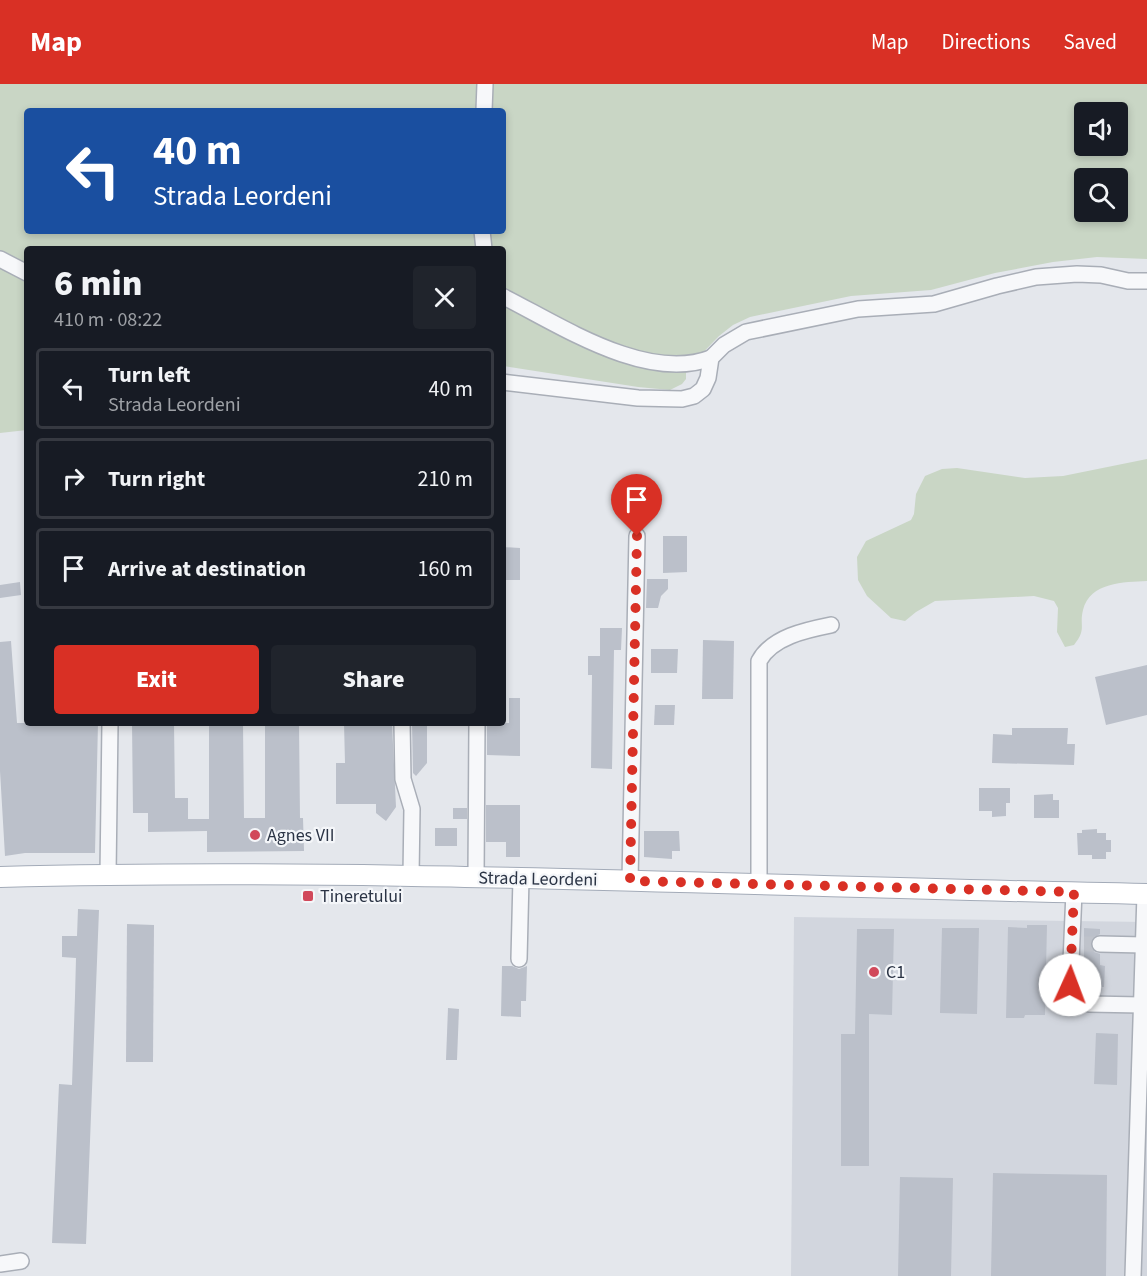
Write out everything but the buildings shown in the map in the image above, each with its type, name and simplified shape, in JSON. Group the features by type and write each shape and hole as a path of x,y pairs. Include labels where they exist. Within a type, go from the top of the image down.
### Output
{"main road":[{"name":"Strada Leordeni","path":"0,877 411,876 1146,894"}],"street":[{"path":"484,108 485,84"},
{"path":"0,259 24,271"},
{"path":"506,298 593,342 648,361 688,365 711,358 724,345 746,332 858,309 934,304 1036,277 1077,274 1101,275 1128,281 1147,281"},
{"path":"506,382 638,398 682,399 694,396 703,389 711,358"},
{"path":"630,881 637,536"},
{"path":"759,885 759,661 764,651 798,633 831,625"},
{"path":"108,875 110,726"},
{"path":"402,726 403,779 412,809 411,876"},
{"path":"476,877 477,726"},
{"path":"519,959 521,878"},
{"path":"1074,892 1078,944 1070,985 1074,999 1089,1004 1141,1005"},
{"path":"1133,1276 1146,894"},
{"path":"1100,944 1143,945"},
{"path":"0,1264 21,1261"}],"shaded area":[{"path":"794,917 1147,922 1147,1276 791,1276"}],"green space":[{"path":"0,84 1147,84 1147,259 1097,257 1053,262 995,273 931,290 851,296 750,317 733,325 719,336 686,370 686,379 682,384 670,390 506,366 506,246 24,246 24,430 0,433"},
{"path":"1147,459 1147,581 1109,585 1093,594 1083,610 1082,631 1074,645 1065,647 1057,632 1058,608 1054,601 1034,596 935,601 905,621 891,618 867,596 858,580 857,557 866,541 911,520 914,514 916,494 925,476 942,469 957,468 1025,478 1063,476"}],"tunnel":[{"path":"1084,944 1100,944"}],"place":[{"name":"Agnes VII","path":"255,835"},
{"name":"Tineretului","path":"308,896"},
{"name":"C1","path":"874,972"}],"route":[{"path":"637,536 630,881 1074,892 1070,985"}]}
